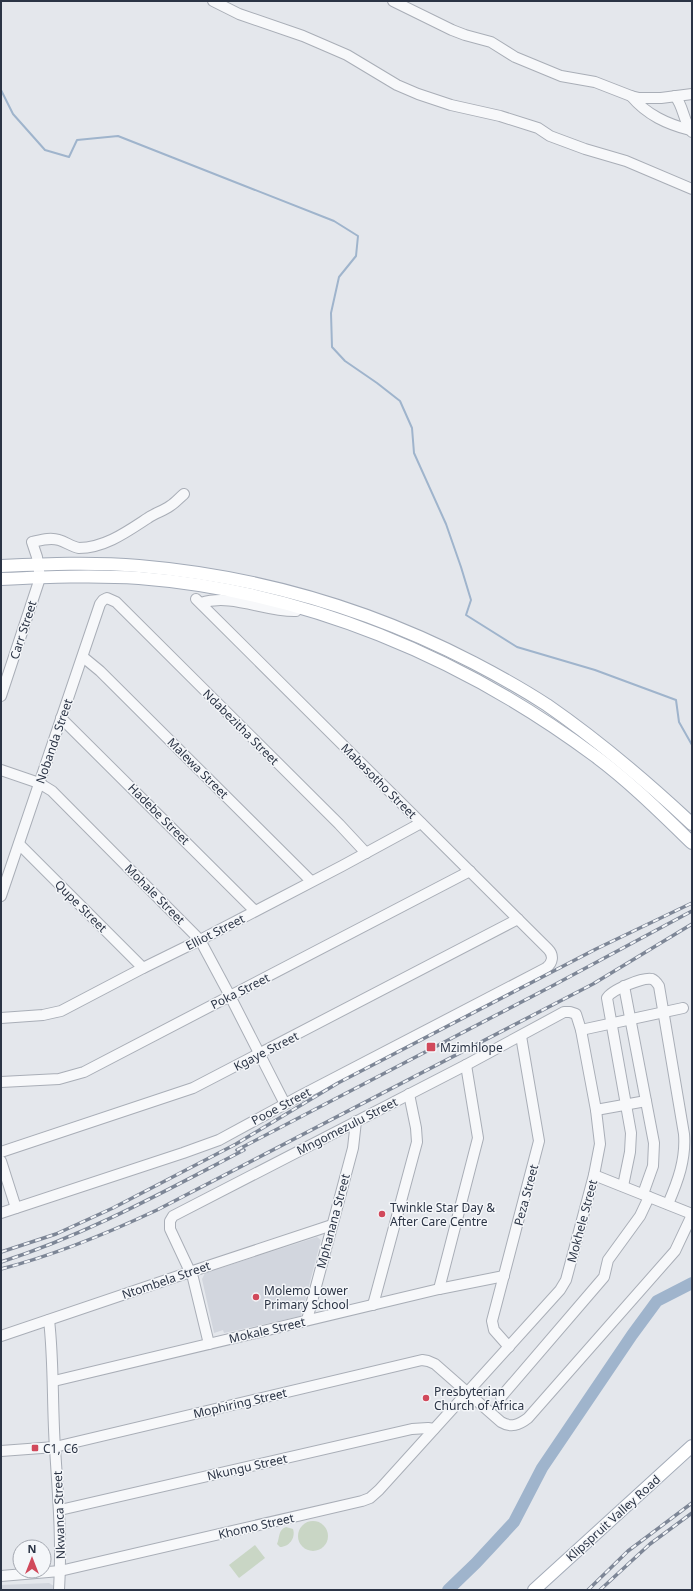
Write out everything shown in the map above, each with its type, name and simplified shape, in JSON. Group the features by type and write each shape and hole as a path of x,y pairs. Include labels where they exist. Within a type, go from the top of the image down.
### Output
{"main road":[{"path":"1,566 39,564 136,566 226,577 286,590 381,620 444,648 494,674 546,704 624,762 692,824"},
{"path":"1,579 137,578 159,580 245,594 308,610 388,638 433,658 489,686 558,729 596,757 647,799 692,843"},
{"name":"Klipspruit Valley Road","path":"534,1590 692,1446"},
{"name":"Klipspruit Valley Road","path":"544,1590 692,1455"}],"street":[{"path":"213,1 239,14 303,36 347,55 396,85 418,94 451,105 500,116 538,128 550,136 585,149 626,161 692,189"},
{"path":"393,1 452,30 491,42 528,64 561,76 595,82 631,96 648,99 692,94"},
{"path":"631,96 653,116 691,131"},
{"path":"675,96 680,103 687,125 691,131"},
{"name":"Carr Street","path":"1,696 40,578 39,564 32,542 52,539 59,540 78,548 98,545 118,537 169,507 184,494"},
{"name":"Nobanda Street","path":"1,896 101,602 109,598 116,602"},
{"name":"Mabasotho Street","path":"308,610 291,611 247,603 199,601 551,952 552,960 548,967"},
{"name":"Ndabezitha Street","path":"116,602 339,824 366,853"},
{"name":"Malewa Street","path":"83,657 100,671 311,881"},
{"name":"Hadebe Street","path":"62,718 255,911"},
{"name":"Mohale Street","path":"1,770 39,783 52,791 200,940 285,1104"},
{"name":"Elliot Street","path":"1,1018 43,1015 62,1011 421,823"},
{"name":"Qupe Street","path":"19,844 143,968"},
{"name":"Poka Street","path":"1,1082 59,1079 79,1074 264,980 470,871"},
{"name":"Kgaye Street","path":"1,1152 185,1092 518,919"},
{"name":"Pooe Street","path":"1,1214 214,1142 548,967"},
{"path":"623,1186 632,1143 607,998 611,992 624,986 644,979 651,979 655,981 658,986 685,1145 682,1167 668,1204"},
{"path":"500,1397 604,1278 608,1260 640,1216 653,1166 654,1143 624,986"},
{"path":"581,1030 683,1008"},
{"name":"Mngomezulu Street","path":"190,1272 170,1229 169,1223 171,1218 466,1065 564,1012 576,1014"},
{"name":"Mokhele Street","path":"467,1393 563,1286 571,1260 594,1175 600,1144 596,1110 581,1030 576,1014"},
{"name":"Peza Street","path":"509,1347 494,1330 492,1326 493,1318 540,1141 521,1036"},
{"path":"440,1289 478,1138 466,1065"},
{"path":"373,1305 416,1142 416,1128 409,1094"},
{"path":"596,1110 646,1101"},
{"name":"Mphanana Street","path":"307,1320 353,1148 356,1121"},
{"path":"1,1161 16,1208"},
{"path":"594,1175 692,1215"},
{"name":"Mophiring Street","path":"1,1451 55,1446 422,1360 435,1364 503,1424 511,1426 521,1423 675,1251 692,1215"},
{"name":"Ntombela Street","path":"1,1336 332,1225"},
{"path":"190,1272 194,1280 209,1344"},
{"name":"Mokale Street","path":"54,1381 307,1320 440,1289 504,1276"},
{"name":"Nkwanca Street","path":"49,1320 54,1381 55,1446 60,1510 59,1590"},
{"name":"Khomo Street","path":"1,1576 60,1572 370,1498 467,1393"},
{"name":"Nkungu Street","path":"60,1510 404,1431 420,1428 434,1429"}],"shaded area":[{"name":"Molemo Lower Primary School","path":"317,1237 321,1240 301,1316 224,1333 223,1330 214,1333 202,1279 205,1273"},
{"path":"49,1583 54,1586 54,1590 1,1590 1,1585"}],"green space":[{"path":"313,1521 324,1525 328,1536 324,1547 313,1551 302,1547 298,1536 302,1525"},
{"path":"286,1527 293,1529 294,1536 289,1544 280,1547 277,1544 280,1534 283,1528"},
{"path":"255,1545 265,1558 239,1578 229,1565"}],"waterway":[{"path":"1,90 13,114 45,150 69,157 77,140 118,136 334,221 358,236 356,256 339,277 331,313 332,347 345,361 400,401 412,428 414,453 446,524 461,567 471,600 466,615 517,647 595,670 676,700 679,722 692,745"},
{"path":"448,1590 476,1563 514,1522 542,1468 632,1335 657,1301 692,1283"}],"railway":[{"path":"1,1252 56,1234 113,1208 236,1144 338,1083 596,949 692,903"},
{"path":"237,1150 554,985 692,911"},
{"path":"1,1269 80,1243 157,1210 593,984 692,924"},
{"path":"1,1262 64,1239 95,1225 154,1197 244,1150"},
{"path":"588,1590 628,1551 692,1503"},
{"path":"600,1590 650,1544 692,1513"}],"place":[{"name":"Mzimhlope","path":"431,1047"},
{"name":"Twinkle Star Day & After Care Centre","path":"382,1214"},
{"name":"Molemo Lower Primary School","path":"256,1297"},
{"name":"Presbyterian Church of Africa","path":"426,1398"},
{"name":"C1, C6","path":"35,1448"}]}
